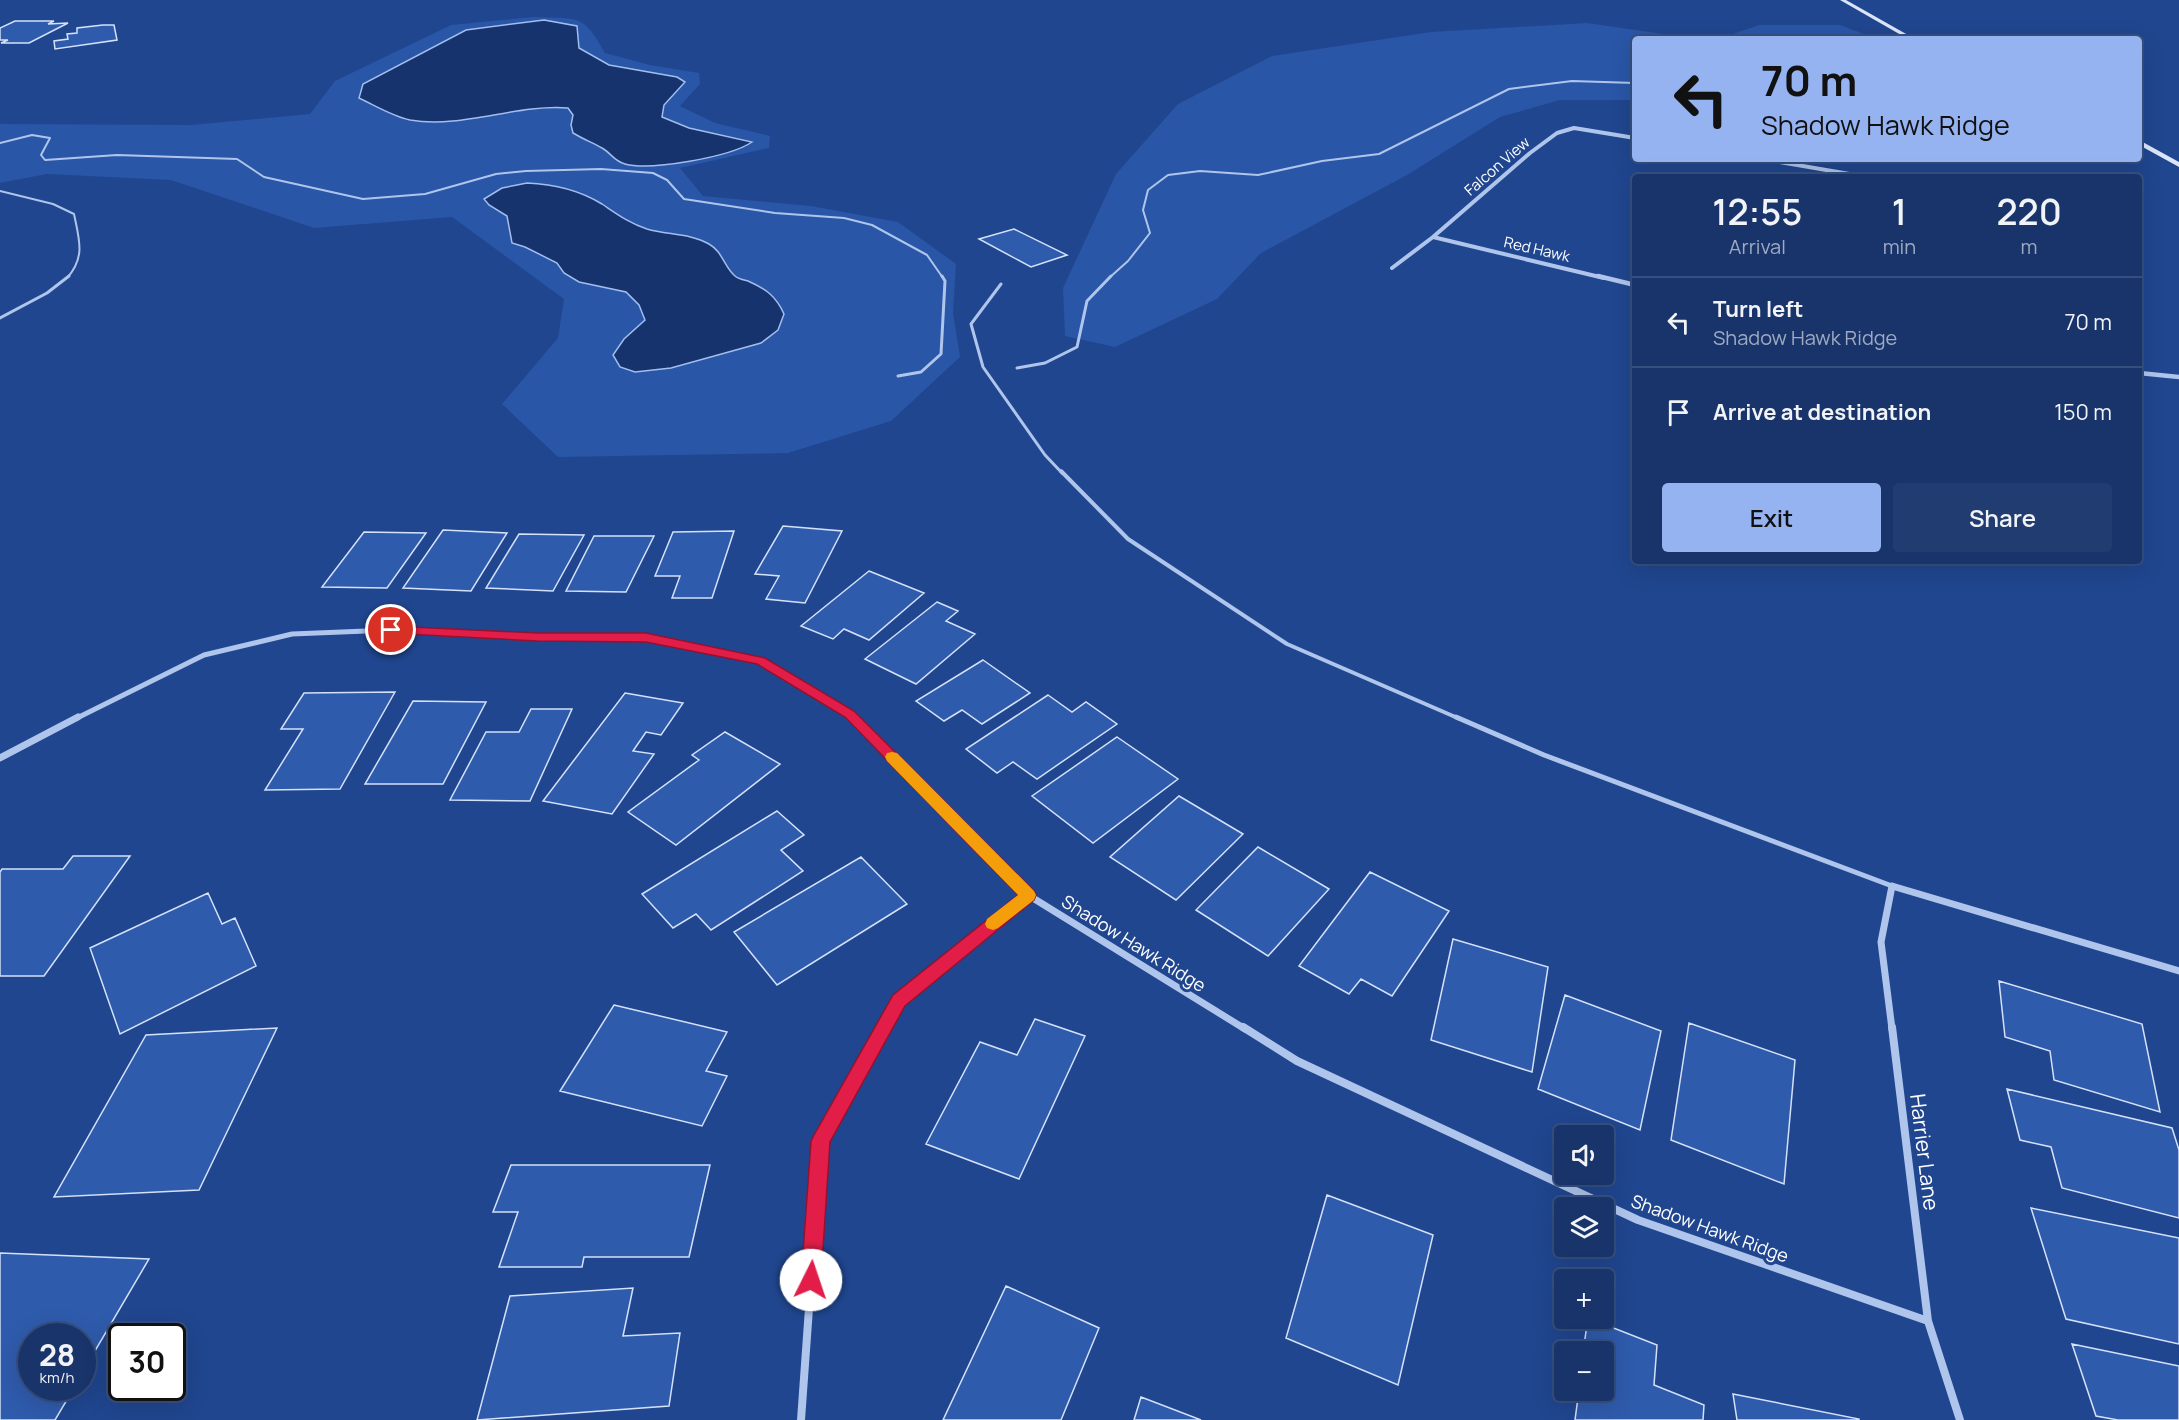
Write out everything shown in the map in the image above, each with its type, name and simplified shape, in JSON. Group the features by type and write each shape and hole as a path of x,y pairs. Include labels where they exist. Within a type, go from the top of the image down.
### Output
{"street":[{"path":"1842,0 1907,36"},
{"name":"Falcon View","path":"1392,268 1433,237 1530,153 1557,133 1574,128 1632,138"},
{"path":"2142,144 2179,165"},
{"path":"1779,162 1847,174"},
{"name":"Red Hawk","path":"1433,237 1632,284"},
{"path":"2142,373 2179,377"},
{"name":"Shadow Hawk Ridge","path":"0,758 204,655 292,634 391,630 537,637 646,638 761,661 849,714 1028,895 1297,1061 1638,1220 1928,1321"},
{"path":"1893,886 2179,971"},
{"name":"Harrier Lane","path":"1893,886 1881,942 1928,1321 1960,1420"},
{"path":"801,1420 821,1141 899,1000 1028,895"}],"lane":[{"path":"1017,368 1045,363 1077,347 1088,301 1106,280 1128,261 1150,233 1143,210 1148,190 1168,175 1200,171 1258,175 1322,161 1379,154 1509,89 1530,84 1592,79 1632,83"},
{"path":"0,143 45,135 50,138 41,155 45,160 117,155 176,155 237,159 264,177 363,199 425,194 496,174 526,171 601,169 653,173 667,180 684,199 775,213 844,218 872,225 927,255 945,281 941,354 921,372 897,376"},
{"path":"0,191 53,204 74,214 81,256 74,273 45,295 0,318"},
{"path":"1002,284 971,324 983,367 1045,455 1128,539 1287,644 1544,755 1893,886"}],"shaded area":[{"path":"534,17 578,21 591,31 605,53 650,65 699,73 700,84 680,106 715,123 770,136 769,148 680,168 703,196 811,206 898,222 956,264 953,313 960,357 891,421 788,453 558,457 502,404 558,338 564,299 452,217 314,228 171,180 47,174 0,183 0,124 191,125 310,114 335,81 451,25"},
{"path":"544,20 577,26 579,48 609,65 677,77 685,82 664,105 662,117 689,128 752,142 726,153 690,161 637,166 621,163 602,148 573,133 571,125 573,115 568,108 529,109 469,119 430,122 403,118 359,98 363,84 466,30"},
{"path":"1587,23 1670,35 1727,36 1632,36 1632,100 1560,100 1500,117 1407,175 1261,253 1217,299 1115,347 1065,336 1063,288 1116,174 1178,104 1272,56 1431,32"},
{"path":"1759,25 1840,25 1869,36 1727,36"},
{"path":"527,183 557,186 575,191 641,227 702,240 709,244 714,247 735,276 760,287 774,298 784,314 778,330 761,343 671,368 635,372 620,367 613,355 624,339 645,320 639,305 626,292 579,282 564,273 557,263 512,243 507,216 489,205 484,199 502,188"}],"building":[{"path":"15,21 68,23 29,43 1,43 8,40 0,40 0,28"},
{"path":"114,25 117,40 55,49 54,41 68,39 67,34 77,33 77,28"},
{"path":"1014,229 1067,255 1031,267 979,239"},
{"path":"783,526 842,531 805,603 766,599 779,576 755,574"},
{"path":"443,530 507,533 471,591 403,588"},
{"path":"734,531 712,598 672,598 680,576 655,576 673,532"},
{"path":"364,532 426,533 387,588 322,587"},
{"path":"519,534 584,535 553,591 486,588"},
{"path":"594,536 654,536 626,592 566,591"},
{"path":"869,571 924,593 869,640 844,629 833,639 801,626"},
{"path":"937,602 958,611 946,621 975,634 916,684 865,659"},
{"path":"983,660 1030,693 982,724 962,710 944,721 916,701"},
{"path":"395,692 340,789 265,790 303,729 281,729 304,693"},
{"path":"625,693 683,703 661,735 646,732 633,751 654,754 612,814 543,801"},
{"path":"1048,695 1072,712 1086,702 1117,724 1037,779 1013,762 997,773 966,749"},
{"path":"413,701 486,702 443,784 365,784"},
{"path":"531,709 572,709 530,801 450,800 486,732 519,732"},
{"path":"725,732 780,764 676,845 628,812 699,760 692,755"},
{"path":"1117,737 1178,779 1093,843 1032,796"},
{"path":"1179,796 1243,834 1176,900 1110,857"},
{"path":"777,811 804,835 781,850 803,871 711,930 696,914 673,928 642,894"},
{"path":"1258,847 1329,889 1268,956 1196,910"},
{"path":"73,856 130,856 44,976 0,976 0,872 2,869 63,869"},
{"path":"861,857 907,904 777,985 734,932"},
{"path":"1370,872 1449,911 1392,996 1361,979 1349,994 1299,966"},
{"path":"208,893 222,924 235,918 256,966 120,1034 90,948"},
{"path":"1453,939 1548,967 1532,1072 1431,1040"},
{"path":"1999,981 2142,1024 2160,1112 2054,1080 2050,1051 2005,1037"},
{"path":"1565,995 1661,1031 1640,1130 1538,1089"},
{"path":"614,1005 727,1032 706,1071 727,1076 702,1126 560,1091"},
{"path":"1035,1019 1085,1036 1019,1179 926,1144 980,1042 1017,1055"},
{"path":"1689,1023 1795,1060 1784,1184 1671,1140"},
{"path":"277,1028 199,1190 54,1197 146,1035"},
{"path":"2007,1089 2172,1128 2179,1150 2179,1218 2062,1188 2051,1147 2020,1140"},
{"path":"511,1165 710,1165 689,1257 584,1257 582,1267 499,1267 518,1212 493,1212"},
{"path":"1327,1195 1433,1235 1398,1385 1286,1338"},
{"path":"2031,1208 2179,1238 2179,1344 2066,1319"},
{"path":"0,1253 149,1259 111,1323 108,1323 108,1329 96,1349 96,1323 18,1323 18,1401 66,1401 55,1420 0,1420"},
{"path":"1006,1286 1099,1328 1061,1420 943,1420"},
{"path":"633,1288 623,1336 680,1333 669,1406 477,1420 510,1296"},
{"path":"1614,1328 1657,1345 1654,1385 1704,1405 1703,1420 1575,1420 1578,1401 1614,1401 1614,1341 1585,1341 1586,1329"},
{"path":"2072,1344 2179,1366 2179,1420 2118,1420 2096,1416"},
{"path":"1733,1394 1859,1419 1859,1420 1737,1420"},
{"path":"1141,1397 1201,1420 1134,1420"}],"slow traffic":[{"path":"892,757 1028,895 993,924"}],"route":[{"path":"391,630 537,637 646,638 761,661 849,714 1028,895 899,1000 821,1141 811,1280"}]}
